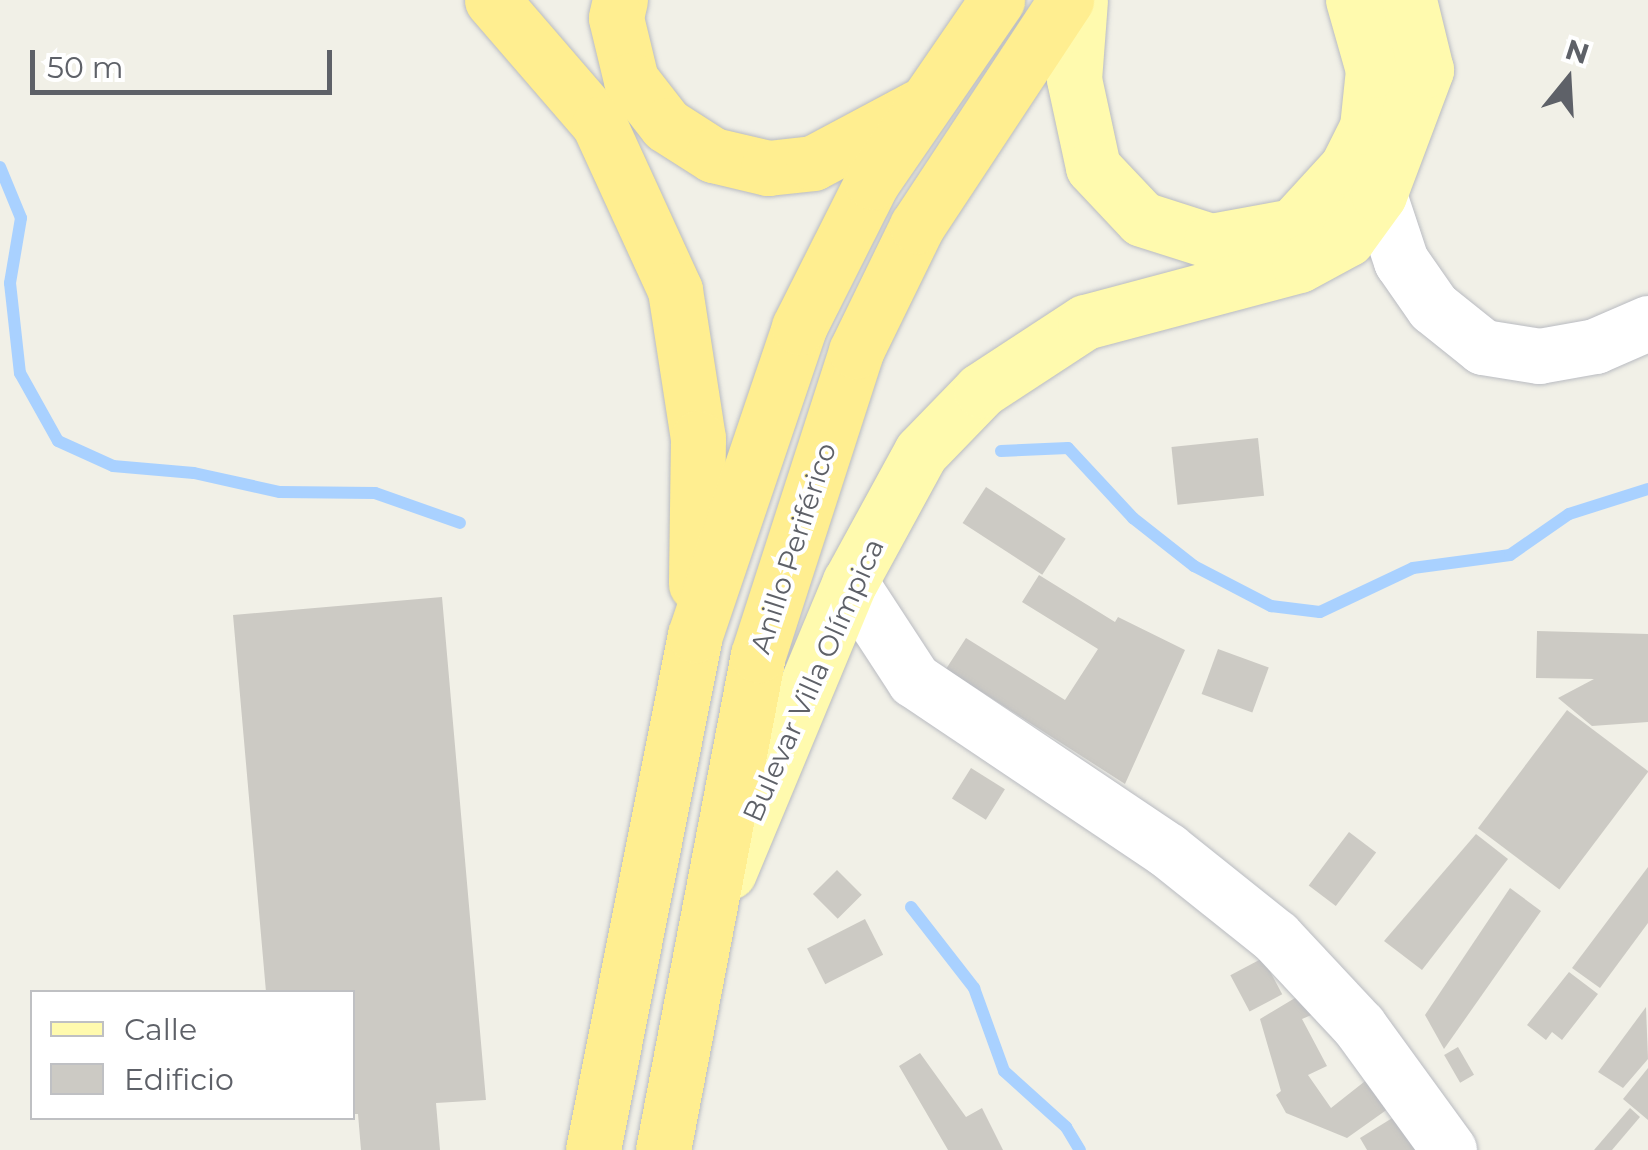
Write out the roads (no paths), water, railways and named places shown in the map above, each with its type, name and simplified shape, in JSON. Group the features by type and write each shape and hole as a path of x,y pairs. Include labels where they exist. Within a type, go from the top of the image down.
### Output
{"highway":[{"path":"492,0 599,124 675,290 698,438 695,635"},
{"path":"620,0 616,18 631,80 666,126 713,156 768,168 813,162 921,105"},
{"path":"594,1150 695,635 799,326 872,182 996,0"},
{"name":"Anillo Periférico","path":"662,1150 758,655 856,351 917,226 1066,0"}],"main road":[{"path":"1080,0 1074,79 1093,168 1142,218 1211,241 1293,226 1347,168 1366,126 1373,70 1353,0"},
{"name":"Bulevar Villa Olímpica","path":"702,935 850,582 921,452 982,390 1086,322 1299,265 1347,239 1379,196 1426,70 1409,0"}],"street":[{"path":"1379,196 1401,261 1433,307 1483,347 1539,356 1596,346 1648,323"},
{"path":"850,582 914,680 1167,850 1276,938 1359,1026 1449,1150"}],"waterway":[{"path":"0,167 21,218 10,283 20,373 58,441 113,466 194,473 280,492 375,493 460,523"},
{"path":"1001,451 1068,448 1133,518 1194,566 1271,606 1320,612 1413,568 1510,555 1569,514 1648,489"},
{"path":"911,907 974,988 1004,1071 1066,1127 1080,1150"}]}
